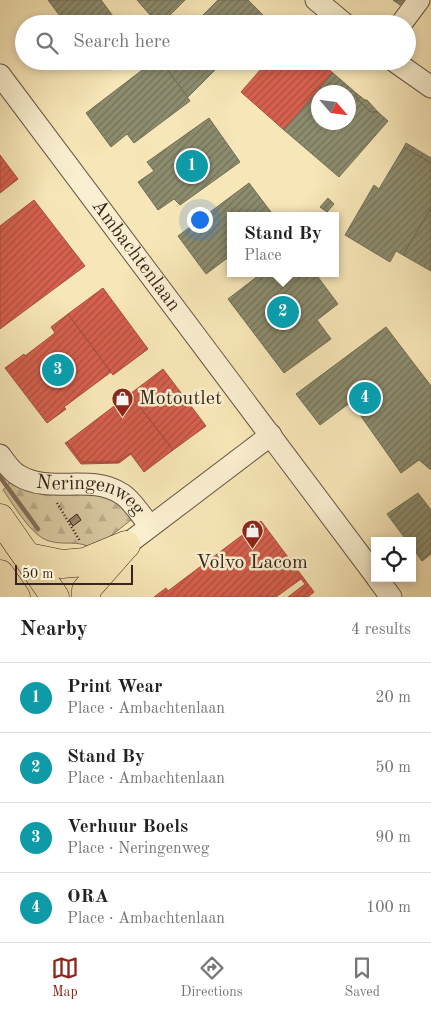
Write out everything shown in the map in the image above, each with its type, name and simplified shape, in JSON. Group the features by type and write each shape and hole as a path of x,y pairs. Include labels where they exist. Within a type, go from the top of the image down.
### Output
{"highway":[{"path":"0,518 56,597"},
{"path":"28,557 62,564 85,562 126,545"},
{"path":"83,595 126,545"}],"street":[{"path":"316,0 334,15"},
{"path":"408,15 419,0"},
{"path":"407,70 431,87"},
{"name":"Ambachtenlaan","path":"0,75 272,435 371,570"},
{"path":"126,545 272,435"},
{"name":"Neringenweg","path":"0,455 18,475 48,485 104,485 124,494 150,526"},
{"path":"380,582 391,597"}],"path":[{"path":"48,485 55,501 82,544"}],"green space":[{"path":"11,481 124,494 131,520 94,549 82,544 49,541 42,538 29,527 3,490"}],"building: Shops":[{"path":"260,70 329,70 333,73 323,85 311,85 311,99 284,130 241,92"},
{"path":"0,155 18,179 0,193"},
{"path":"34,200 85,266 0,329 0,226"},
{"path":"103,288 148,349 113,375 68,314"},
{"path":"68,314 111,372 64,407 66,409 47,423 5,368 24,354 25,356 55,333 51,327"},
{"path":"163,369 206,426 173,450 130,394"},
{"name":"Motoutlet","path":"130,394 173,450 144,472 130,453 118,462 82,462 67,442"},
{"path":"67,442 82,462 118,462 131,454 119,463 81,464 65,443"},
{"name":"Volvo Lacom","path":"261,521 314,592 308,597 288,597 305,584 301,579 276,597 154,597 166,588 168,591"}],"building: Industry":[{"path":"48,0 101,0 112,15 59,15"},
{"path":"137,0 185,0 170,15 150,15"},
{"path":"218,0 248,0 263,15 203,15"},
{"path":"393,0 404,0 400,5"},
{"path":"142,70 168,70 190,101 134,143 127,134 111,147 86,113"},
{"path":"168,70 215,70 188,97"},
{"path":"333,73 347,85 323,85"},
{"path":"356,93 357,99 371,112 378,112 388,121 339,177 284,130 311,99 311,130 356,130"},
{"path":"356,93 367,100 378,112 371,112 357,99"},
{"path":"209,118 240,162 180,205 174,199 158,210 138,182 154,171 147,162"},
{"path":"406,143 431,158 431,163 404,147"},
{"path":"404,147 431,163 431,208 403,255 396,251 390,262 345,235 374,185 379,189"},
{"path":"249,183 271,212 227,212 227,258 206,274 178,236"},
{"path":"328,198 334,204 327,212 320,207"},
{"path":"431,208 431,271 403,255"},
{"path":"257,277 318,277 338,304 317,320 331,339 284,373 228,299"},
{"path":"386,327 431,386 431,470 419,460 401,473 351,402 320,425 296,394"},
{"path":"418,493 431,510 431,554 422,561 416,553 416,537 404,537 387,514"}],"building: Other":[{"path":"77,514 81,520 73,526 69,520"}],"waterway":[{"path":"0,477 38,529"}],"place":[{"name":"Print Wear","path":"192,166"},
{"name":"Stand By","path":"283,312"},
{"name":"Verhuur Boels","path":"58,370"},
{"name":"ORA","path":"365,398"},
{"name":"Motoutlet","path":"123,418"},
{"name":"Volvo Lacom","path":"252,550"}]}
